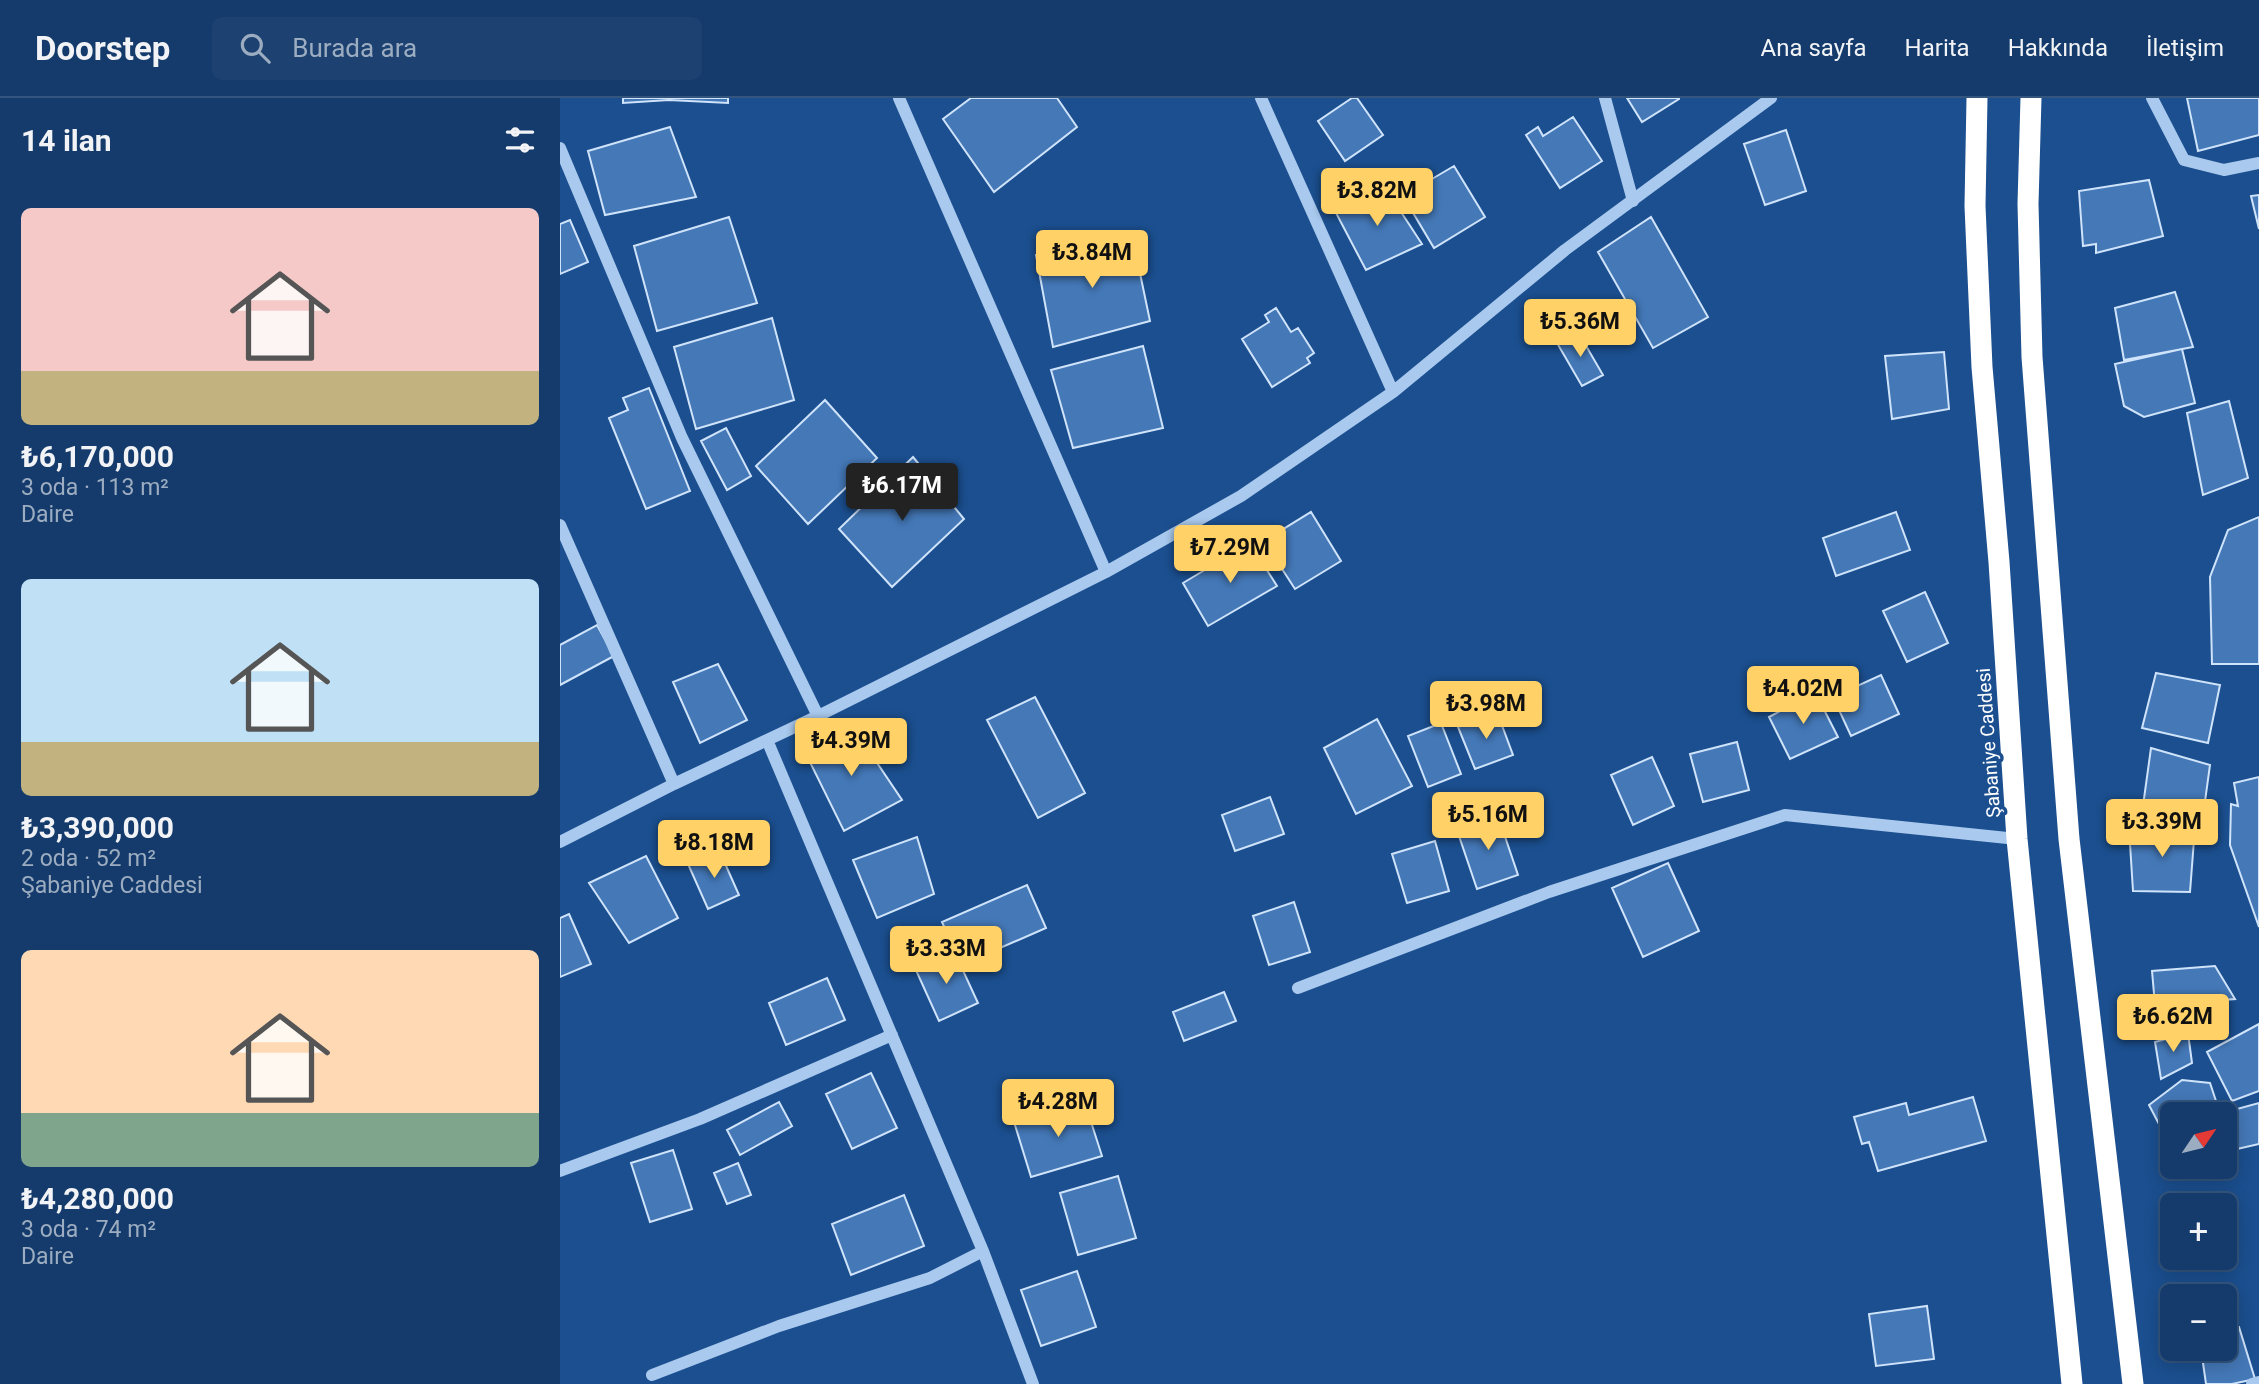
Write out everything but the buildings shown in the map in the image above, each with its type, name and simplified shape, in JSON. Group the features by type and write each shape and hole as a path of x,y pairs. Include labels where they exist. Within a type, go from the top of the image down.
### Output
{"highway":[{"name":"Şabaniye Caddesi","path":"1977,98 1975,206 1982,367 1999,562 2017,839 2072,1384"},
{"path":"2031,98 2028,204 2032,357 2069,839 2133,1384"}],"street":[{"path":"899,98 1106,572"},
{"path":"1261,98 1393,392"},
{"path":"1605,98 1633,201"},
{"path":"560,842 1106,572 1241,496 1393,392 1565,250 1771,98"},
{"path":"2152,98 2184,160 2224,170 2259,163"},
{"path":"560,148 682,438 818,716"},
{"path":"560,525 674,784"},
{"path":"767,740 983,1251 1033,1384"},
{"path":"1298,988 1549,892 1785,815 2017,839"},
{"path":"560,1171 700,1119 892,1035"},
{"path":"652,1375 779,1326 930,1278 983,1251"},
{"path":"2252,1384 2259,1382"}]}
